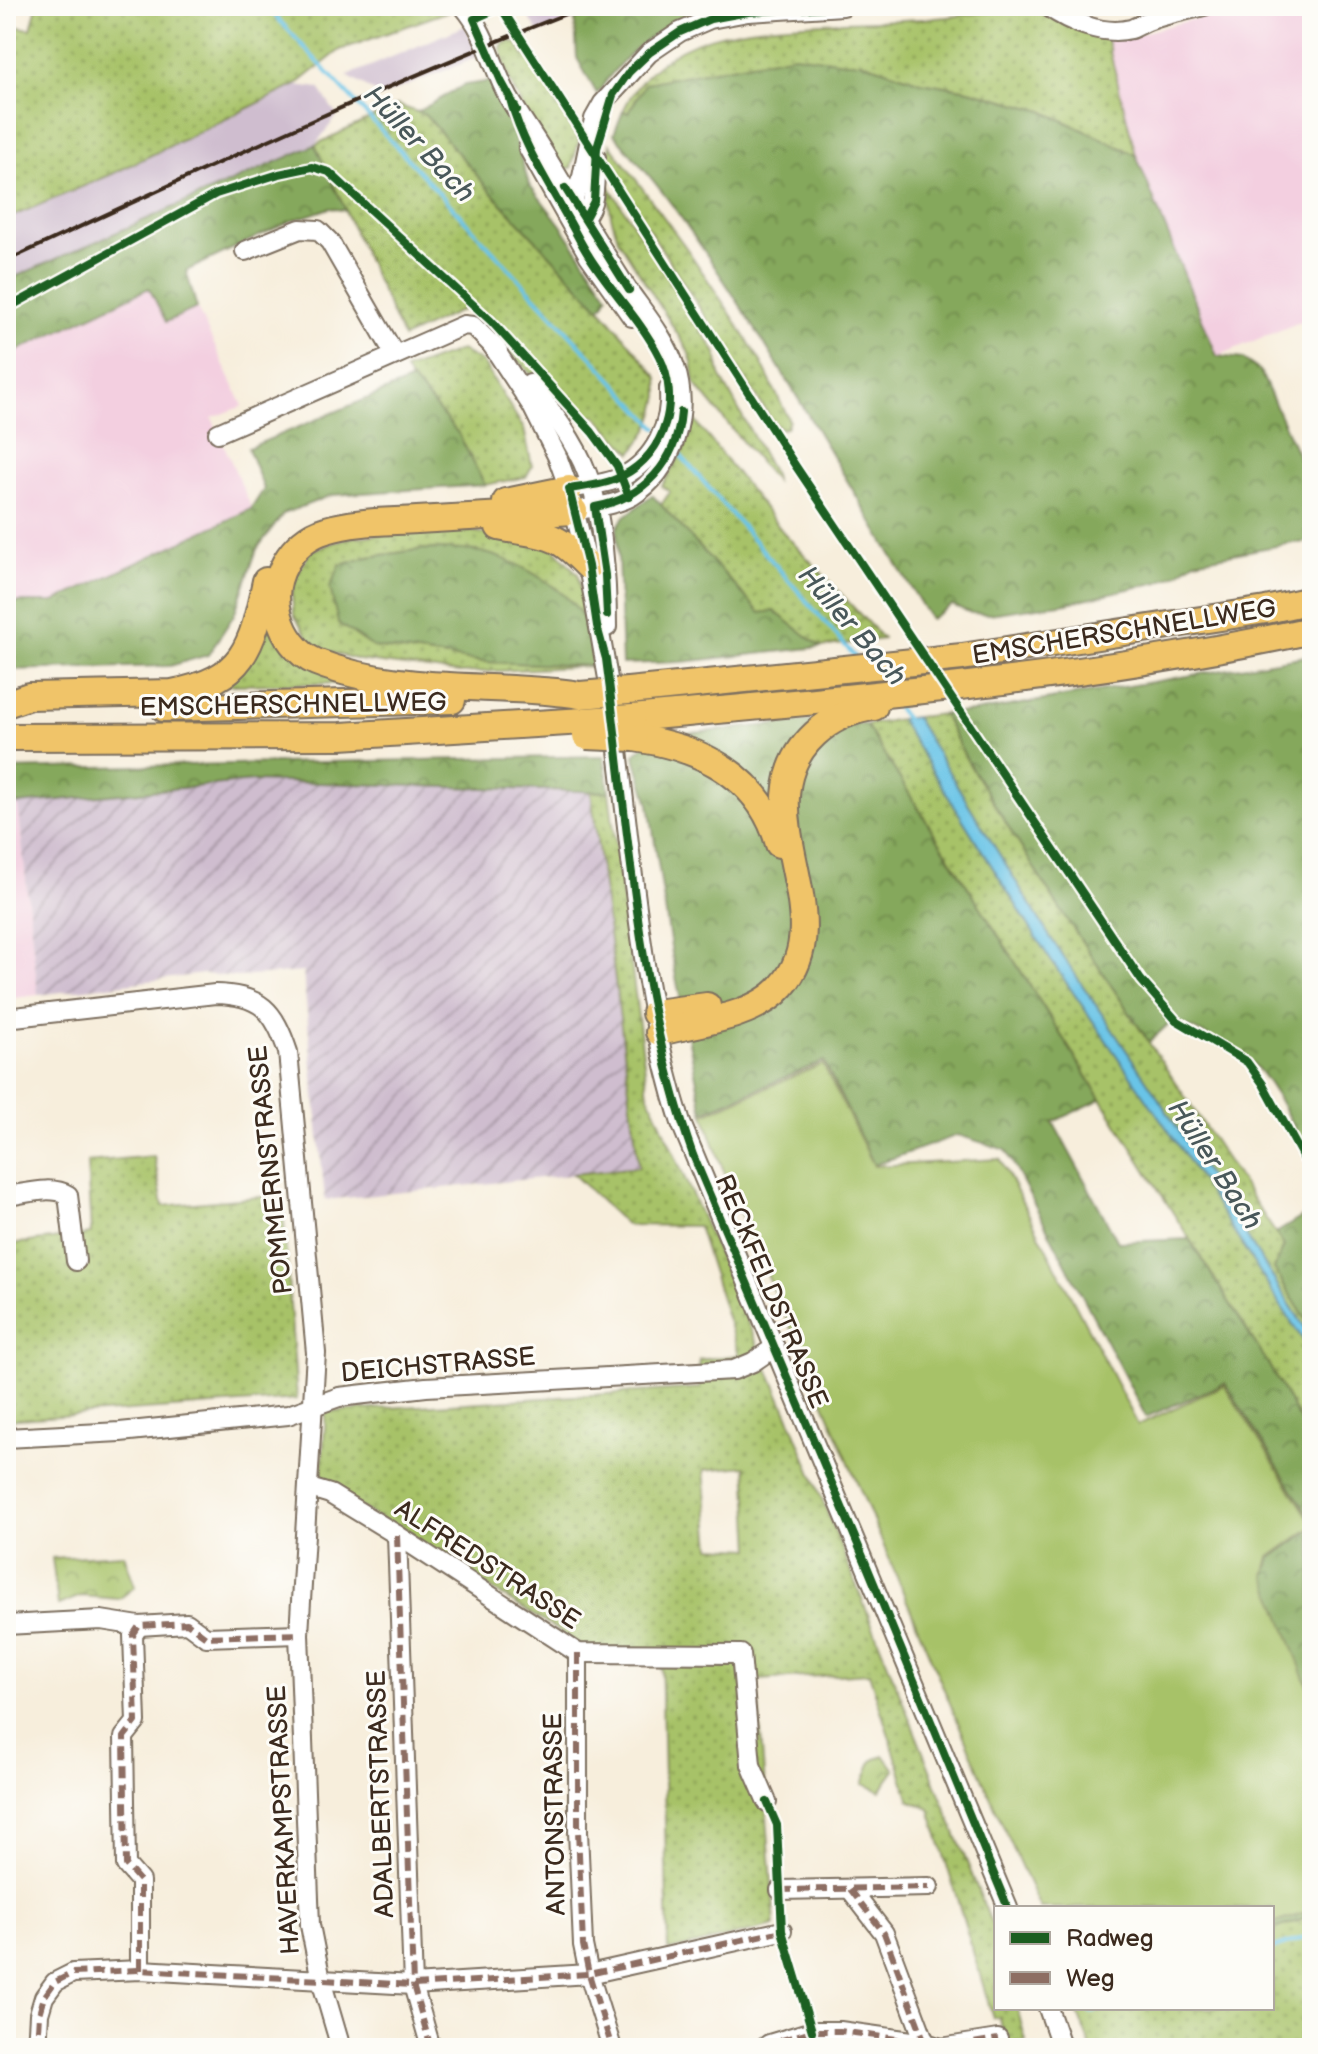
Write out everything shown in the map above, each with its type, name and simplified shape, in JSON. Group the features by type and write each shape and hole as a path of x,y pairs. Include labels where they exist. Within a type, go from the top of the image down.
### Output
{"highway":[{"path":"582,498 452,518 325,530 306,539 282,567 277,609 282,628 293,644 312,660 346,672 432,685 536,688 583,718 633,728 861,703"},
{"path":"6,707 29,696 172,693 196,689 217,678 235,665 250,646 267,576 275,559 288,541 314,525 349,515 582,498"},
{"path":"452,518 536,532 560,540 588,566"},
{"name":"EMSCHERSCHNELLWEG","path":"6,737 341,736 583,718 628,691 962,657 1266,610 1312,600"},
{"name":"EMSCHERSCHNELLWEG","path":"861,703 921,700 932,688 1112,667 1312,630"},
{"path":"657,1022 721,1018 745,1010 781,988 793,971 800,957 802,921 787,828 787,777 792,762 804,744 822,727 861,703"},
{"name":"EMSCHERSCHNELLWEG","path":"6,707 339,705 583,718"},
{"path":"633,728 656,741 724,768 745,783 761,802 773,823 779,844 793,924 792,945 785,964 762,990 742,999 657,1022"}],"street":[{"path":"463,6 480,28 510,99 574,215 668,349 680,385 675,440 654,462 641,490 629,497 582,498"},
{"path":"574,215 582,177 589,168 594,119 603,103 649,53 695,24 748,12 843,6"},
{"path":"1047,6 1080,24 1101,29 1131,29 1149,20 1204,6"},
{"path":"1070,6 1079,13 1097,19 1149,20"},
{"path":"245,251 300,229 318,230 330,242 395,355"},
{"name":"RECKFELDSTRASSE","path":"218,433 464,325 473,326 492,345 532,406 582,498 605,575 606,659 639,917 672,1092 693,1155 1007,1906"},
{"name":"RECKFELDSTRASSE","path":"582,498 588,566 597,626 606,659"},
{"name":"POMMERNSTRASSE","path":"6,1018 215,994 253,999 269,1010 281,1030 288,1052 316,1353 314,1404"},
{"path":"6,1196 48,1191 61,1191 68,1195 76,1261"},
{"name":"DEICHSTRASSE","path":"6,1438 98,1434 288,1415 339,1397 436,1386 734,1370 775,1347"},
{"name":"HAVERKAMPSTRASSE","path":"314,1404 299,1634 310,1925 321,1980 341,2048"},
{"name":"ALFREDSTRASSE","path":"310,1488 330,1494 397,1535 578,1653 741,1654 751,1765 767,1802"},
{"name":"ADALBERTSTRASSE","path":"397,1535 413,1985 431,2048"},
{"path":"6,1625 101,1620 139,1626 187,1623 206,1637 299,1634"},
{"path":"139,1626 133,1635 136,1722 124,1737 126,1865 140,1881 140,1970"},
{"name":"ANTONSTRASSE","path":"578,1653 578,1831 583,1945 612,2048"},
{"path":"780,1890 929,1887"},
{"path":"850,1889 884,1933 926,2046"},
{"path":"37,2048 44,1997 55,1982 73,1973 140,1970 413,1985 589,1974 782,1931"},
{"path":"1049,2010 1062,2048"},
{"path":"764,2048 812,2031 840,2031 941,2048 998,2039"}],"shaded area":[{"path":"548,6 612,6 539,33 527,14"},
{"path":"1242,6 1312,6 1312,317 1217,356 1136,155 1106,36 1142,33"},
{"path":"465,26 480,56 382,96 347,76"},
{"path":"296,85 319,88 337,116 315,145 6,281 6,219 110,175"},
{"path":"150,288 166,321 197,308 243,406 212,418 252,509 54,602 6,602 6,356"},
{"path":"253,781 591,792 639,1168 325,1200 303,972 237,977 203,974 38,995 18,804"},
{"path":"6,802 18,804 38,995 6,999"}],"green space":[{"path":"37,6 449,6 452,10 340,50 296,85 110,175 6,219 6,25 31,29"},
{"path":"612,6 713,6 678,20 647,40 620,64 597,94 577,58 575,20"},
{"path":"1006,8 1029,13 1037,8 1056,20 1106,36 1136,155 1043,111 969,90 921,82 862,62 646,83 628,113 623,111 640,83 662,61 688,46 717,36 748,29 945,17"},
{"path":"511,40 517,42 524,56 528,55 579,141 571,168 562,168 517,96 501,48 503,43"},
{"path":"794,55 862,62 921,82 969,90 1043,111 1136,155 1217,356 1243,359 1260,371 1312,487 1312,542 1195,561 1159,582 1067,603 989,614 971,613 952,605 930,619 805,409 707,255 672,205 614,134 623,111 628,113 646,83"},
{"path":"492,81 511,126 529,184 608,295 599,307 491,192 426,115 417,112 465,85"},
{"path":"397,105 426,115 491,192 608,317 658,378 659,396 655,413 648,430 632,453 595,415 585,422 548,393 468,307 403,338 315,145"},
{"path":"610,144 687,249 761,362 789,420 786,428 782,429 773,422 607,164"},
{"path":"315,145 346,211 330,208 288,222 186,271 197,308 166,322 149,288 6,356 6,281"},
{"path":"607,183 716,353 720,375 775,481 695,384 687,349 618,239 611,216"},
{"path":"461,350 483,363 524,429 532,466 526,477 485,485 457,433 405,370"},
{"path":"412,380 458,433 485,485 332,495 283,514 257,549 234,615 208,655 170,666 6,670 6,602 54,602 251,509 264,489 248,448"},
{"path":"693,418 783,532 883,639 821,647 774,611 760,613 661,505 670,492 662,486 686,446"},
{"path":"652,495 760,613 774,611 821,647 682,662 622,664 617,528 623,518"},
{"path":"448,528 549,543 578,574 587,627 580,613 477,551 425,549 368,557 338,623 373,647 485,662 592,666 459,673 359,660 326,651 310,640 294,615 292,595 297,574 311,551 346,538"},
{"path":"425,549 489,554 523,568 557,589 571,602 588,629 593,666 485,662 373,647 338,623 330,587 340,565 368,557"},
{"path":"268,611 276,633 363,683 222,685"},
{"path":"1312,655 1312,1167 1276,1095 1250,1061 1223,1043 1173,1020 1149,1042 1051,895 968,762 943,714 974,712"},
{"path":"943,714 968,762 1051,895 1284,1246 1274,1269 1312,1329 1312,1339 1153,1090 1050,937 915,717"},
{"path":"827,719 866,725 1101,1099 1053,1122 1118,1242 1189,1239 1267,1362 1312,1442 1312,1521 1225,1383 1146,1417 1006,1150 958,1135 874,1165 824,1061 703,1112 674,967 649,804 634,754 654,737"},
{"path":"900,719 1048,956 1175,1140 1312,1354 1312,1442 1267,1362 866,725"},
{"path":"604,756 609,792 253,781 18,804 6,802 6,769"},
{"path":"591,792 609,792 648,1094 792,1424 994,1930 994,2010 1018,2010 1026,2041 1004,2045 1000,2017 993,2018 930,1809 910,1801 869,1673 757,1680 775,1926 668,1951 661,1652 584,1647 321,1482 326,1412 700,1388 699,1360 739,1355 698,1226 626,1225 573,1174 639,1167","holes":["746,1466 751,1549 711,1547 704,1470"]},
{"path":"823,1064 874,1166 1000,1159 1138,1425 1224,1385 1312,1523 1312,1527 1270,1557 1265,1575 1312,1697 1312,1890 1307,1912 1274,1923 1274,1906 1039,1906 743,1220 704,1114"},
{"path":"154,1156 163,1206 282,1195 297,1399 6,1420 6,1245 91,1234 87,1162"},
{"path":"1312,1211 1312,1329 1274,1269 1284,1246 1276,1233"},
{"path":"1312,1529 1312,1698 1265,1576 1271,1558"},
{"path":"124,1554 135,1587 119,1599 81,1596 58,1605 52,1558"},
{"path":"884,1755 895,1770 880,1791 863,1784 872,1761"},
{"path":"1312,1885 1312,1916 1274,1929 1274,1911"},
{"path":"1312,1916 1312,2048 1091,2048 1077,2010 1274,2010 1274,1929"}],"water":[{"path":"915,717 1050,937 1153,1090 1312,1339 1312,1354 1175,1140 1048,956 900,719"}],"waterway":[{"name":"Hüller Bach","path":"266,6 657,428"},
{"name":"Hüller Bach","path":"676,450 856,658"},
{"name":"Hüller Bach","path":"895,705 909,723"},
{"path":"1274,1948 1312,1935"},
{"path":"1091,2012 1098,2010"}],"railway":[{"path":"6,261 367,97 586,6"}],"marked path":[{"path":"397,1535 413,1985 431,2048"},
{"path":"140,1970 140,1881 126,1865 124,1737 136,1722 133,1635 139,1626 187,1623 206,1637 299,1634"},
{"path":"578,1653 578,1831 583,1945 612,2048"},
{"path":"780,1890 929,1887"},
{"path":"850,1889 884,1933 927,2048"},
{"path":"37,2048 39,2014 44,1997 55,1982 73,1973 140,1970 413,1985 589,1974 782,1931"},
{"path":"764,2048 812,2031 840,2031 926,2043 941,2048 998,2039"}],"cycle path":[{"path":"500,6 795,465 1141,980 1176,1020 1247,1062 1263,1084 1312,1174"},
{"path":"503,6 474,19 517,110"},
{"path":"585,218 594,201 597,148 613,95 629,72 649,53 680,32 710,19 748,12 843,6"},
{"path":"510,99 528,146 583,247 659,356 669,390 669,407 659,440 637,466 609,481 569,489 606,659 637,910 659,1034 674,1095 693,1155 1007,1906"},
{"path":"6,309 216,194 312,167 329,172 491,321 592,432 617,466 629,497"},
{"path":"565,188 629,290"},
{"path":"607,615 605,575 595,507 629,495 655,475 673,447 681,412"},
{"path":"767,1802 777,1825 782,1931 812,2031"}]}
